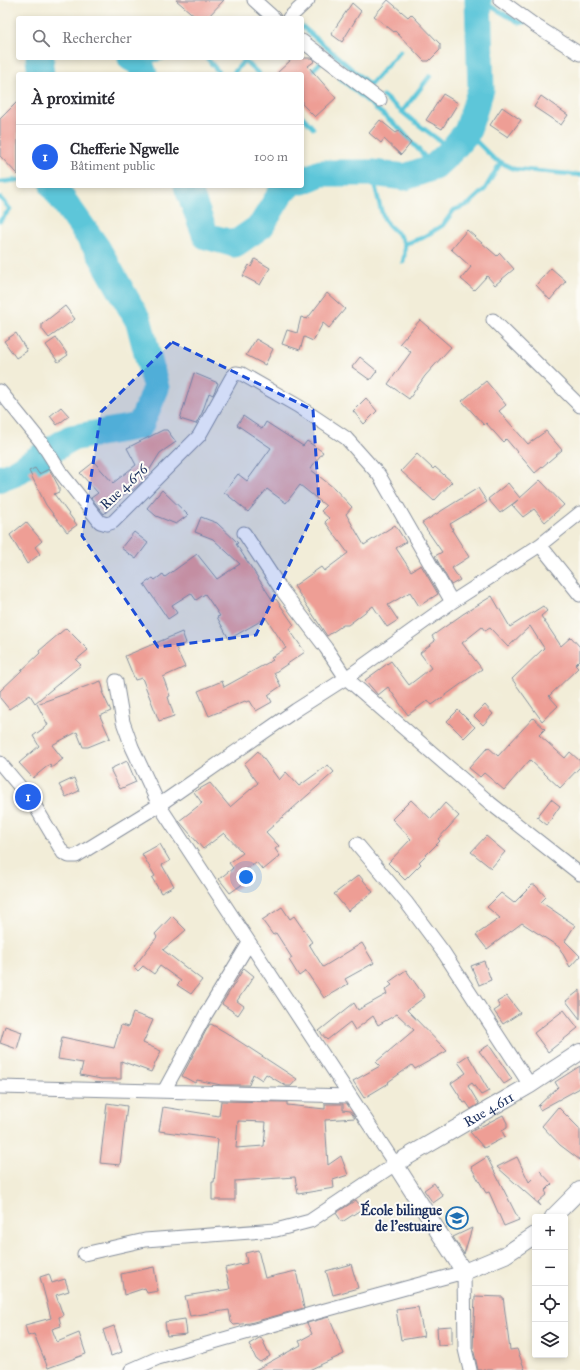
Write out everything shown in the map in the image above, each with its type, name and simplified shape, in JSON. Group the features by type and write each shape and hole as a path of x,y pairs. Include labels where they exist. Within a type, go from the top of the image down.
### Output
{"street":[{"path":"254,0 272,16"},
{"path":"292,16 308,0"},
{"path":"500,0 533,24 580,54"},
{"path":"304,43 380,100"},
{"path":"493,320 580,406"},
{"name":"Rue 4.676","path":"0,391 42,443 61,473 100,522 107,524 113,522 199,436 232,377 236,373 242,374 298,406 346,438 379,475 452,602"},
{"path":"0,763 32,801 63,853 69,856 76,856 159,805 296,710 346,678 452,602 540,545 580,513"},
{"path":"244,533 346,678 490,803 580,874"},
{"path":"540,545 580,595"},
{"path":"116,682 124,722 132,748 159,805 395,1164 464,1272 465,1350 470,1370"},
{"path":"357,844 406,902 444,953 530,1085"},
{"path":"164,1091 206,1014 249,943"},
{"name":"Rue 4.611","path":"395,1164 530,1085 580,1052"},
{"path":"0,1087 350,1096"},
{"path":"84,1254 145,1240 269,1231 310,1221 395,1164"},
{"path":"556,1214 580,1191"},
{"path":"131,1370 158,1358 464,1272 505,1255 532,1236"}],"highlighted area":[{"path":"172,342 313,410 319,502 256,635 158,647 82,536 101,412"}],"building":[{"path":"176,0 224,0 209,16 195,16"},
{"path":"388,0 408,17 411,14 440,44 440,50 429,61 424,61 395,31 394,32 374,16"},
{"path":"352,3 361,11 342,42 331,34"},
{"path":"304,58 311,58 315,61 308,66 336,98 315,117 304,106 304,72 278,72 291,60 304,60"},
{"path":"443,94 458,103 442,129 426,120"},
{"path":"541,96 568,115 561,125 534,107"},
{"path":"16,103 16,173 0,156 0,119"},
{"path":"502,107 521,120 508,137 490,125"},
{"path":"380,120 396,133 399,131 411,143 401,155 384,139 381,143 369,133"},
{"path":"467,230 497,256 500,253 514,269 495,285 487,276 474,290 461,279 471,267 451,249"},
{"path":"255,259 270,268 260,285 243,276 249,265 251,267"},
{"path":"551,268 566,281 550,300 536,285"},
{"path":"327,293 345,309 329,328 323,323 313,341 304,337 300,350 282,344 287,330 297,333 301,317 307,319"},
{"path":"65,306 75,319 49,338 42,329 42,324"},
{"path":"420,320 451,347 425,376 409,399 388,384 411,352 400,343"},
{"path":"16,333 27,351 16,358 4,341"},
{"path":"56,338 68,355 58,362 46,345"},
{"path":"256,339 273,349 265,365 246,355"},
{"path":"360,357 377,371 370,380 352,367"},
{"path":"194,373 218,383 213,395 209,393 202,413 196,424 180,419"},
{"path":"486,381 506,405 499,411 528,444 546,431 562,450 535,473 506,439 503,442 486,423 484,425 462,401"},
{"path":"366,398 377,411 364,424 353,411"},
{"path":"61,407 69,416 57,425 50,416"},
{"path":"243,416 262,429 266,422 303,446 307,441 323,452 310,469 334,488 352,507 346,514 364,545 395,525 406,542 396,548 411,571 421,565 438,594 419,606 410,592 388,605 398,620 387,627 373,606 348,625 343,625 327,636 294,586 321,567 324,571 348,553 325,522 329,518 321,511 326,506 300,485 286,503 267,489 248,512 224,492 238,474 247,481 271,448 237,425"},
{"path":"163,430 167,430 176,442 160,453 142,482 132,491 131,489 104,514 91,498 98,493 80,473 94,462 113,483 136,465 127,448"},
{"path":"417,454 433,469 435,467 452,482 434,501 401,471"},
{"path":"35,468 39,474 49,469 59,487 59,492 54,494 77,525 67,532 46,505 29,471"},
{"path":"540,480 564,505 545,522 534,509 523,517 512,505 518,500 500,513 488,499 508,483 520,498"},
{"path":"478,488 487,502 450,524 453,529 452,530 469,557 452,568 460,580 451,585 435,556 442,552 422,523"},
{"path":"162,490 188,515 176,524 156,516 147,508"},
{"path":"201,517 217,523 238,543 236,544 273,601 276,599 294,625 289,629 305,652 274,673 281,686 268,695 272,702 256,711 250,701 245,701 209,716 198,691 222,681 224,687 273,660 271,658 286,648 266,618 229,639 217,617 220,616 205,594 196,600 191,593 172,605 177,613 168,619 144,584 153,578 155,580 163,574 165,577 197,554 217,579 240,564 213,539 195,532"},
{"path":"26,522 42,541 35,547 40,554 27,564 10,535"},
{"path":"134,532 148,543 136,559 121,548"},
{"path":"492,596 510,627 543,606 547,611 541,616 561,646 571,637 580,647 580,660 575,665 578,668 549,696 558,706 542,721 512,679 544,648 530,626 508,647 490,628 485,631 482,627 462,643 482,669 432,705 428,700 408,715 388,687 378,695 365,680 391,661 409,685 431,668 420,653 435,641 432,636"},
{"path":"66,628 88,650 76,660 81,665 35,703 30,695 9,709 0,698 0,691 40,653 39,651"},
{"path":"182,632 186,643 176,648 185,667 163,677 170,696 168,697 174,716 159,721 142,678 135,680 125,656"},
{"path":"101,681 104,692 102,692 111,711 100,716 110,738 88,747 83,747 77,732 52,745 63,759 51,768 50,764 33,778 19,763 39,746 33,736 48,725 37,704"},
{"path":"485,705 493,714 483,725 474,716"},
{"path":"458,710 475,727 464,738 447,721"},
{"path":"533,718 545,729 539,735 565,758 570,752 580,761 580,767 560,788 530,760 504,790 484,773 480,777 469,768 488,747 498,756"},
{"path":"258,751 279,780 286,772 299,786 328,765 334,772 266,832 279,846 275,849 280,856 263,870 256,862 239,875 244,883 230,893 219,879 233,868 229,863 243,853 224,833 203,849 179,821 202,803 194,792 210,783 230,807 258,783 244,764"},
{"path":"127,761 136,782 120,789 110,769"},
{"path":"74,778 79,791 66,797 59,785"},
{"path":"551,799 560,806 547,825 537,817"},
{"path":"411,800 431,819 445,803 459,816 438,839 440,841 419,862 421,864 405,880 388,863 411,839 392,819"},
{"path":"486,836 505,852 491,868 471,852"},
{"path":"160,844 170,861 162,865 174,886 161,893 152,878 155,876 142,854"},
{"path":"359,875 373,892 348,911 334,894"},
{"path":"532,885 535,885 546,897 541,902 575,925 565,941 580,956 570,967 559,947 522,923 487,949 476,935 500,918 487,907 501,893 514,903"},
{"path":"282,907 290,919 294,916 312,942 309,944 323,967 362,943 374,963 345,979 348,984 324,998 306,971 299,976 289,960 292,958 276,933 273,935 262,920"},
{"path":"172,916 186,930 163,950 202,980 191,994 177,985 181,981 160,966 154,974 143,966 138,971 134,967 157,937 155,934"},
{"path":"484,961 491,980 479,985 471,966"},
{"path":"244,968 254,976 237,1001 244,1006 238,1015 222,1004"},
{"path":"406,970 425,997 407,1010 447,1051 415,1069 412,1065 388,1082 389,1083 364,1098 353,1081 380,1066 376,1062 414,1030 397,1014 378,1025 373,1016 355,1030 350,1022 327,1040 319,1031 354,1003 358,1010 387,994 385,990 392,985 389,982"},
{"path":"580,990 580,1019 566,1001"},
{"path":"507,996 520,1013 503,1024 494,1011 500,1007 497,1002"},
{"path":"564,1010 578,1028 548,1052 534,1033"},
{"path":"133,1013 153,1020 143,1043 161,1051 151,1072 121,1061 121,1079 101,1079 80,1075 83,1063 58,1059 62,1037 114,1048 121,1025 128,1027"},
{"path":"211,1024 297,1079 291,1086 286,1086 266,1074 262,1080 253,1074 249,1085 221,1085 197,1080 195,1083 182,1076 209,1025"},
{"path":"5,1026 22,1032 17,1049 0,1043"},
{"path":"489,1045 512,1079 504,1084 479,1051"},
{"path":"468,1055 489,1091 481,1095 472,1083 468,1086 479,1104 471,1109 466,1102 464,1103 451,1083 466,1073 458,1062"},
{"path":"580,1066 580,1088 540,1110 538,1106 558,1087 555,1082"},
{"path":"221,1101 287,1102 287,1105 325,1109 325,1104 343,1104 343,1110 350,1111 355,1118 325,1120 328,1165 341,1156 348,1175 333,1180 334,1188 298,1194 295,1177 235,1181 235,1200 212,1200 212,1182 214,1182 218,1139 159,1131 163,1107 219,1116","holes":["238,1121 266,1122 264,1146 236,1148"]},
{"path":"107,1103 127,1106 120,1165 100,1163"},
{"path":"558,1107 580,1129 580,1160 560,1145 542,1126"},
{"path":"503,1115 507,1123 507,1128 502,1131 505,1137 484,1148 470,1132"},
{"path":"487,1157 519,1220 504,1226 489,1192 486,1193 471,1167"},
{"path":"517,1157 529,1182 540,1171 552,1184 545,1191 547,1194 538,1202 541,1206 497,1167"},
{"path":"434,1183 443,1196 433,1203 424,1190"},
{"path":"356,1200 362,1209 342,1222 336,1213"},
{"path":"472,1228 464,1254 453,1237"},
{"path":"258,1250 265,1278 296,1271 304,1308 250,1323 234,1325 231,1322 229,1310 190,1316 185,1296 230,1289 225,1268 247,1263 245,1253"},
{"path":"351,1264 358,1288 333,1295 326,1271"},
{"path":"154,1267 158,1291 147,1293 145,1288 124,1295 121,1274"},
{"path":"49,1274 52,1283 65,1279 69,1291 56,1295 63,1315 59,1317 61,1326 52,1329 57,1342 79,1333 86,1354 48,1368 34,1334 28,1336 25,1325 51,1318 40,1277"},
{"path":"475,1296 503,1297 510,1350 517,1349 525,1370 478,1370 473,1348"},
{"path":"418,1307 424,1336 401,1340 396,1310"},
{"path":"329,1317 344,1354 309,1370 255,1370 301,1345 299,1341 312,1334 307,1323"},
{"path":"185,1319 187,1334 167,1336 165,1322"},
{"path":"114,1326 122,1352 111,1356 103,1330"},
{"path":"452,1326 452,1344 438,1345 437,1327"},
{"path":"261,1337 270,1356 260,1362 256,1359 249,1344"}],"waterway":[{"path":"304,180 321,173 372,173 405,177 434,167 452,150 467,132 481,89 478,0"},
{"path":"480,0 520,23 525,22"},
{"path":"304,28 370,85"},
{"path":"370,85 400,51"},
{"path":"39,60 41,72"},
{"path":"135,60 140,63 143,72"},
{"path":"140,63 154,60"},
{"path":"209,60 218,72"},
{"path":"244,60 257,72"},
{"path":"235,72 244,60"},
{"path":"304,79 321,62"},
{"path":"402,112 430,76"},
{"path":"340,78 399,128"},
{"path":"383,96 412,120"},
{"path":"304,118 313,128"},
{"path":"415,122 452,150"},
{"path":"400,129 434,167"},
{"path":"467,132 494,159 514,169 580,175"},
{"path":"405,246 404,244 422,238 443,225 454,210 469,204 485,189 501,162"},
{"path":"372,173 383,216 386,222 402,239 404,244 405,252 403,262"},
{"path":"0,182 16,180"},
{"path":"0,479 13,474 71,438 140,426 156,388 139,322 97,248 54,188"},
{"path":"188,188 206,236 235,244 261,226 284,188"},
{"path":"0,198 10,209 0,221"}],"place":[{"name":"Chefferie Ngwelle","path":"28,797"},
{"name":"École bilingue de l'estuaire","path":"457,1218"}]}
